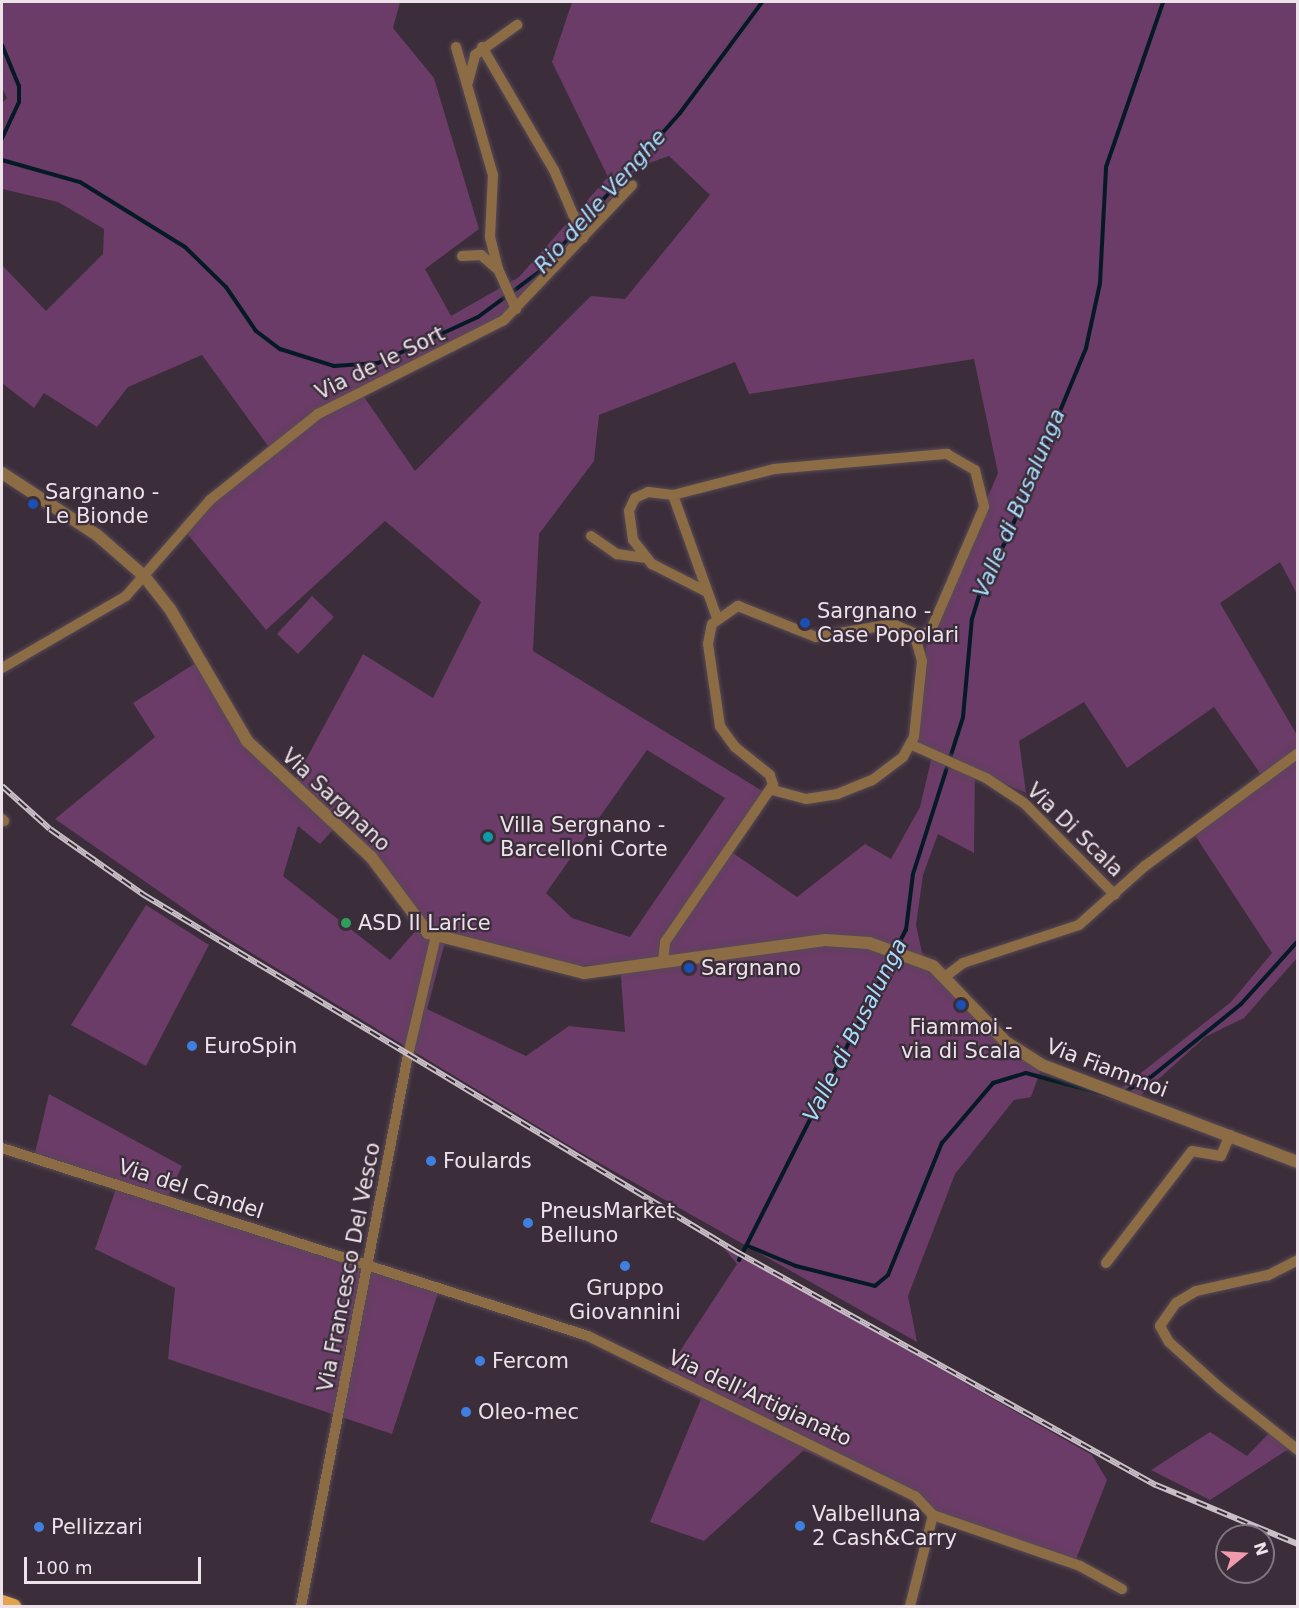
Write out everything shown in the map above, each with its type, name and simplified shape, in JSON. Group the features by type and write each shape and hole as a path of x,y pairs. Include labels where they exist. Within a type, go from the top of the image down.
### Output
{"main road":[{"path":"2,1602 13,1606"}],"street":[{"path":"467,88 475,55 482,47 517,25"},
{"path":"456,47 493,176 490,237 498,270 514,304"},
{"path":"482,47 554,170 581,236"},
{"name":"Via de le Sort","path":"2,668 33,645 114,605 144,576 210,500 318,414 487,332 632,185"},
{"path":"462,256 481,255 498,270"},
{"path":"645,558 630,530 631,504 648,492 673,495 786,467 937,454 967,462 981,480 984,507 931,630 918,637"},
{"name":"Via Sargnano","path":"2,472 97,535 144,576 170,609 247,741 370,857 413,919 436,936 570,971 663,962 825,940 903,952 946,976"},
{"path":"663,962 665,942 772,790 770,775 735,747 720,726 708,645 717,618 673,495"},
{"path":"591,536 617,554 645,558 707,592"},
{"path":"717,618 746,606 816,637 893,624 918,637"},
{"path":"772,790 799,798 838,794 889,769 912,745 922,661 918,637"},
{"name":"Via Di Scala","path":"912,745 957,764 1024,803 1115,895"},
{"path":"946,976 963,963 1079,925 1145,866 1298,753"},
{"name":"Via Francesco Del Vesco","path":"301,1606 436,936"},
{"name":"Via Fiammoi","path":"946,976 1017,1051 1110,1091 1298,1162"},
{"path":"1106,1263 1192,1151 1221,1156 1230,1135"},
{"name":"Via del Candel","path":"2,1148 368,1267"},
{"path":"1298,1260 1268,1275 1196,1290 1176,1304 1160,1326 1163,1336 1211,1380 1298,1450"},
{"name":"Via dell'Artigianato","path":"368,1267 588,1336 858,1466 922,1500 933,1515 1074,1564 1122,1588"},
{"path":"910,1606 933,1515"}],"shaded area":[{"path":"2,2 400,2 393,28 434,78 479,229 425,269 451,316 519,277 608,177 552,62 572,2 1297,2 1297,594 1280,562 1220,603 1297,735 1297,958 1244,1018 1205,1037 1139,1097 1118,1091 1231,1002 1272,953 1194,834 1266,782 1214,707 1127,768 1084,702 1019,741 1026,793 975,770 974,853 938,834 923,875 916,925 922,953 1040,1072 1031,1097 1014,1100 955,1174 908,1296 917,1342 578,1151 222,935 55,819 155,737 133,703 205,657 275,776 290,789 363,654 433,698 481,602 385,521 266,630 180,525 268,446 202,355 128,387 97,427 44,393 34,408 2,383 2,265 46,311 103,254 104,229 58,202 2,189 2,103 7,98 2,88","holes":["669,156 710,195 625,299 591,296 415,471 358,388 487,327 537,286 638,167","974,359 998,473 927,639 916,744 933,752 920,807 891,859 865,844 797,897 727,849 764,792 533,651 539,534 594,461 599,415 735,362 749,394","647,750 725,798 630,937 572,918 546,893","298,826 320,844 333,830 343,835 377,868 418,928 390,960 283,876","445,942 576,966 620,963 625,1032 569,1026 526,1056 427,1009"]},
{"path":"312,596 334,617 298,654 277,634"},
{"path":"146,905 209,945 146,1066 71,1025"},
{"path":"49,1094 182,1166 168,1196 439,1290 392,1434 168,1359 175,1288 95,1249 118,1183 34,1157"},
{"path":"721,1245 1092,1455 1107,1480 1075,1562 938,1511 804,1450 704,1541 650,1522 701,1399 661,1380 737,1264"},
{"path":"1272,1430 1290,1448 1210,1500 1151,1470 1210,1432 1247,1456"}],"waterway":[{"name":"Rio delle Venghe","path":"2,160 80,182 185,247 226,287 256,331 280,349 334,366 378,363 478,317 538,273 680,113 762,2"},
{"name":"Valle di Busalunga","path":"739,1260 906,930 913,874 963,717 972,619 983,582 1007,539 1086,348 1100,283 1106,167 1163,2"},
{"path":"2,45 19,86 19,102 2,138"},
{"path":"1123,1093 1151,1077 1241,1004 1298,941"},
{"path":"748,1246 796,1266 875,1286 888,1275 942,1143 993,1083 1026,1073 1113,1097"}],"railway":[{"path":"2,786 50,829 144,895 735,1251 1156,1485 1298,1544"}],"place":[{"name":"Sargnano - Le Bionde","path":"33,504"},
{"name":"Sargnano - Case Popolari","path":"805,623"},
{"name":"Villa Sergnano - Barcelloni Corte","path":"488,837"},
{"name":"ASD Il Larice","path":"346,923"},
{"name":"Sargnano","path":"689,968"},
{"name":"Fiammoi - via di Scala","path":"961,1005"},
{"name":"EuroSpin","path":"192,1046"},
{"name":"Foulards","path":"431,1161"},
{"name":"PneusMarket Belluno","path":"528,1223"},
{"name":"Gruppo Giovannini","path":"625,1266"},
{"name":"Fercom","path":"480,1361"},
{"name":"Oleo-mec","path":"466,1412"},
{"name":"Valbelluna 2 Cash&Carry","path":"800,1526"},
{"name":"Pellizzari","path":"39,1527"}]}
